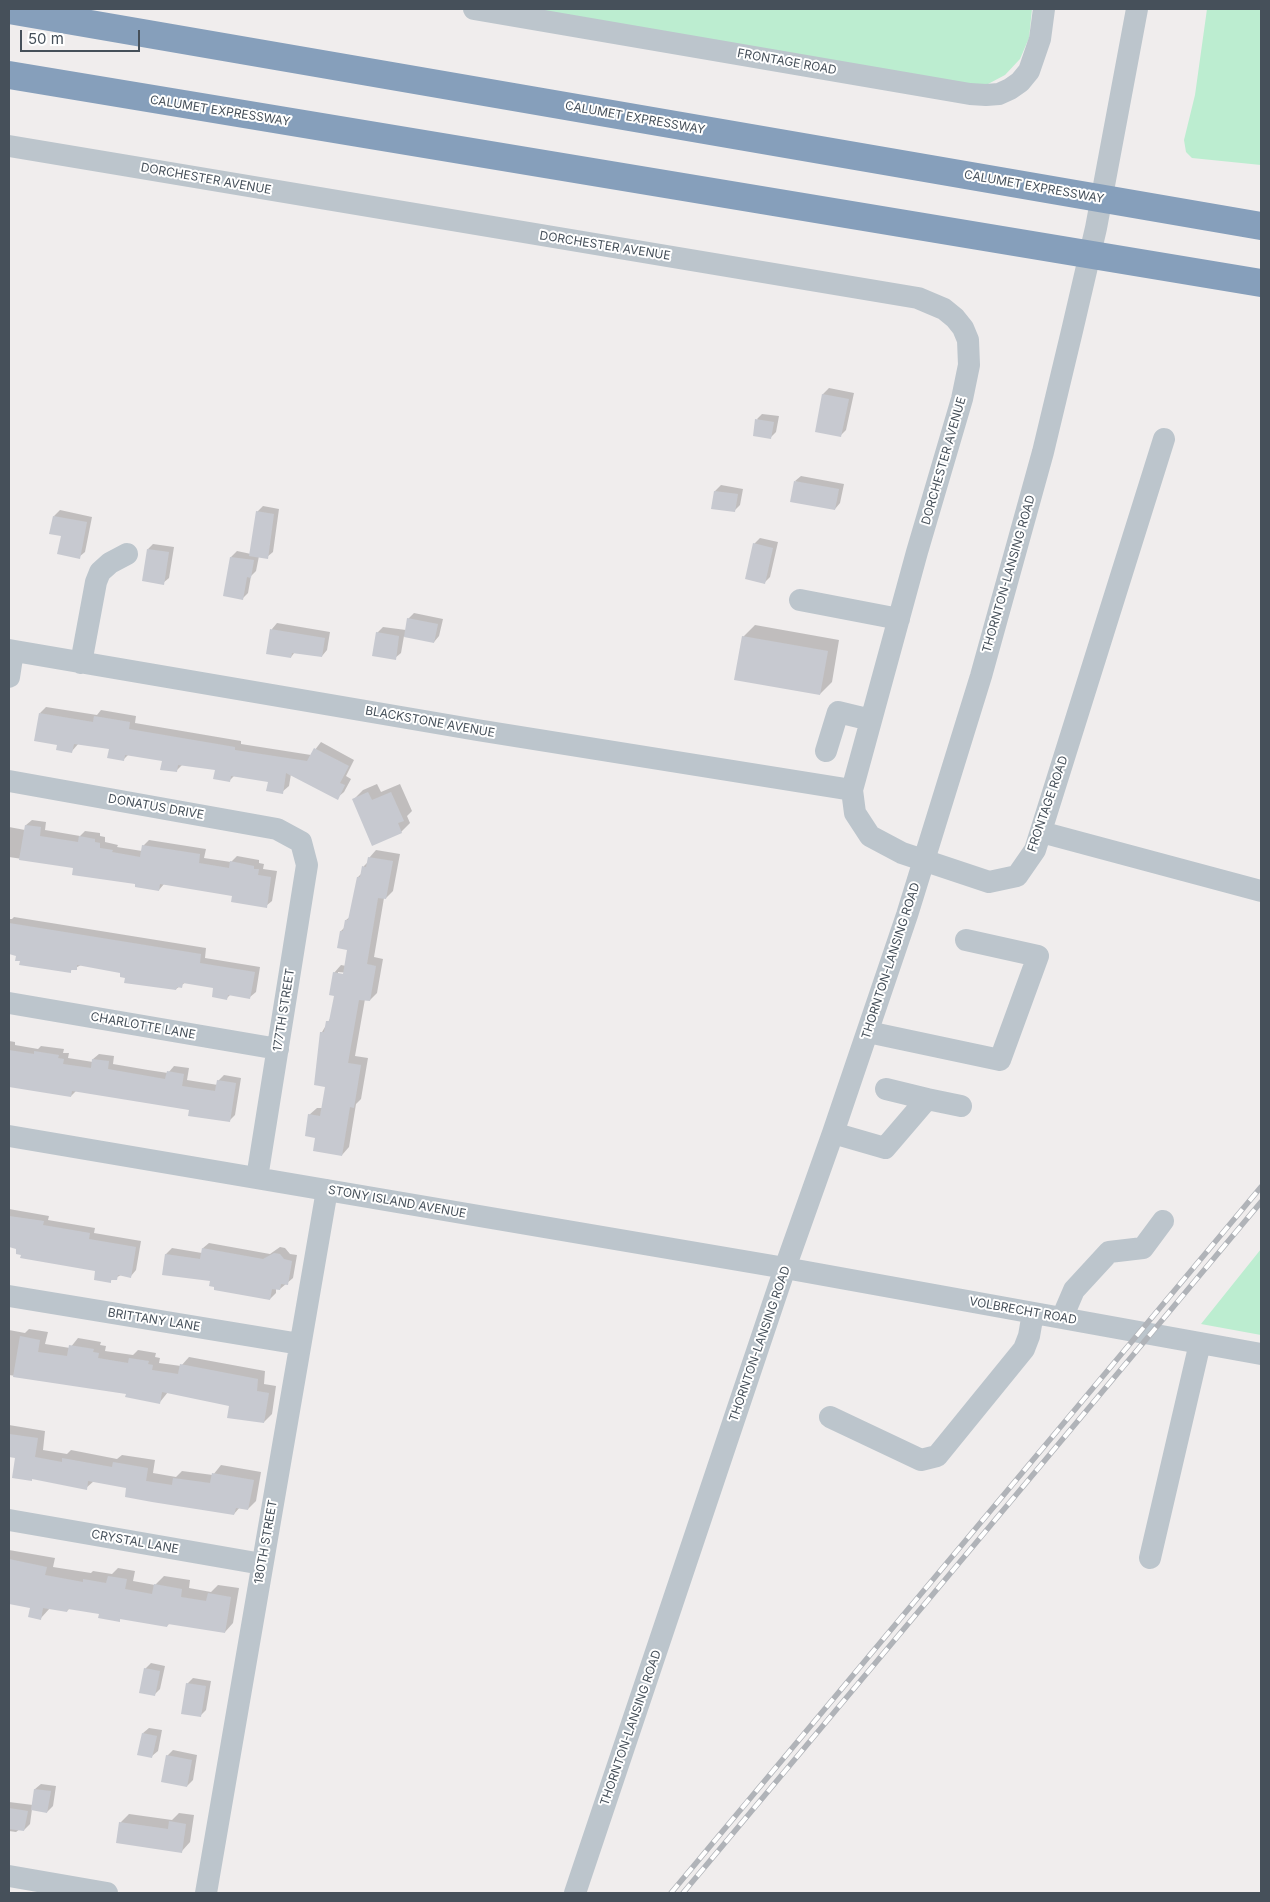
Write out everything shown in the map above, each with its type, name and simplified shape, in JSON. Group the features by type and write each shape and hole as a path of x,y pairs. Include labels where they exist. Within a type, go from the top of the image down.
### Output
{"highway":[{"name":"CALUMET EXPRESSWAY","path":"9,10 1261,226"},
{"name":"CALUMET EXPRESSWAY","path":"9,75 1137,264 1261,283"},
{"path":"1137,264 1261,298"}],"street":[{"name":"FRONTAGE ROAD","path":"474,9 986,95 999,94 1010,89 1020,82 1029,71 1040,39 1044,9"},
{"name":"THORNTON-LANSING ROAD","path":"575,1893 785,1268 868,1032 925,860 981,676 1043,452 1072,331 1096,228 1137,9"},
{"name":"DORCHESTER AVENUE","path":"9,146 918,298 931,302 944,308 963,328 968,340 969,365 962,399 917,552"},
{"name":"FRONTAGE ROAD","path":"917,552 852,790 855,813 870,836 902,853 989,882 1017,876 1035,850 1164,439"},
{"path":"81,663 100,572 110,563 127,554"},
{"path":"800,600 898,619"},
{"path":"9,678 11,651"},
{"name":"BLACKSTONE AVENUE","path":"11,651 477,730 852,790"},
{"path":"826,751 838,712 871,720"},
{"name":"DONATUS DRIVE","path":"9,781 277,829 301,842"},
{"path":"1041,832 1261,891"},
{"name":"177TH STREET","path":"257,1178 307,865 301,842"},
{"path":"868,1032 1000,1060 1038,956 966,940"},
{"name":"CHARLOTTE LANE","path":"9,1003 278,1049"},
{"path":"886,1089 961,1106"},
{"path":"833,1133 885,1148 927,1099"},
{"name":"STONY ISLAND AVENUE","path":"9,1136 785,1268"},
{"name":"180TH STREET","path":"206,1893 327,1190"},
{"path":"1062,1318 1074,1290 1109,1252 1143,1248 1163,1221"},
{"name":"VOLBRECHT ROAD","path":"785,1268 1261,1354"},
{"name":"BRITTANY LANE","path":"9,1296 300,1344"},
{"path":"830,1416 921,1460 937,1456 1024,1350 1029,1336 1033,1313"},
{"path":"1150,1558 1200,1343"},
{"name":"CRYSTAL LANE","path":"9,1520 262,1564"},
{"path":"9,1876 107,1893"}],"green space":[{"path":"528,9 1032,9 1029,38 1020,59 1005,75 988,84 971,85"},
{"path":"1207,9 1261,9 1261,165 1192,158 1186,152 1184,140 1195,95"},
{"path":"1261,1249 1261,1335 1201,1324"}],"building":[{"path":"822,394 849,399 841,437 815,432"},
{"path":"755,419 774,422 771,439 753,436"},
{"path":"794,481 839,489 835,510 790,502"},
{"path":"714,491 738,494 735,512 711,509"},
{"path":"256,511 274,514 268,559 249,556"},
{"path":"53,516 87,522 80,559 57,554 61,536 49,534"},
{"path":"753,543 773,548 765,584 745,579"},
{"path":"147,549 169,552 164,585 142,581"},
{"path":"230,557 254,560 251,578 247,577 243,600 223,596"},
{"path":"407,618 438,624 434,643 404,637"},
{"path":"270,629 325,638 322,657 292,653 291,658 266,654"},
{"path":"376,632 399,636 396,660 372,656"},
{"path":"742,636 828,651 820,695 734,680"},
{"path":"39,713 93,722 94,716 130,722 129,729 235,747 235,750 307,761 314,748 349,766 340,783 345,785 338,800 286,773 283,794 266,791 268,782 231,776 230,782 213,779 215,770 178,765 177,772 160,770 162,761 125,755 124,761 107,758 109,749 74,744 72,753 56,750 57,745 34,741"},
{"path":"368,792 372,800 391,792 404,821 398,823 402,833 372,846 352,799"},
{"path":"25,825 41,827 40,836 78,842 79,836 95,839 95,842 100,843 100,848 113,850 112,852 140,857 142,845 200,854 199,863 229,868 230,861 254,866 254,869 259,869 258,875 271,877 267,908 231,902 232,896 160,884 159,891 135,887 135,884 72,875 73,868 19,860"},
{"path":"368,857 393,861 386,899 378,898 367,964 376,966 370,1001 359,1000 348,1063 361,1065 354,1108 350,1107 342,1156 313,1151 315,1138 305,1136 308,1114 320,1116 325,1087 314,1085 320,1032 324,1032 326,1021 329,1021 334,996 329,995 333,972 343,974 347,950 337,948 340,931 343,931 345,920 348,920 357,877 360,877 362,866 366,867"},
{"path":"9,923 201,954 200,963 255,972 250,999 228,995 227,1000 212,997 213,988 183,983 182,988 177,987 176,990 124,983 125,978 120,977 120,973 77,965 77,970 71,970 71,973 19,965 20,961 15,961 16,956 9,954"},
{"path":"9,1050 59,1055 58,1058 64,1059 63,1064 91,1068 92,1059 109,1061 108,1069 165,1079 167,1071 184,1074 182,1086 215,1091 217,1080 236,1083 230,1122 188,1116 189,1110 72,1091 71,1097 9,1087"},
{"path":"9,1216 44,1221 43,1225 90,1233 89,1239 136,1247 131,1278 118,1275 117,1280 111,1280 111,1283 94,1280 95,1271 20,1258 21,1255 16,1254 16,1249 9,1247"},
{"path":"202,1248 263,1259 274,1253 280,1254 284,1259 292,1261 288,1285 281,1284 280,1290 272,1289 270,1300 214,1290 214,1287 209,1286 210,1281 162,1275 165,1254 200,1259"},
{"path":"20,1336 40,1340 38,1352 67,1356 69,1345 94,1349 93,1352 99,1353 98,1358 128,1363 129,1358 149,1361 148,1364 153,1365 152,1370 178,1374 180,1364 258,1379 257,1391 269,1393 264,1423 227,1418 229,1406 162,1392 160,1404 125,1397 126,1394 13,1377"},
{"path":"9,1434 38,1438 35,1457 62,1462 62,1458 112,1467 113,1462 148,1468 146,1481 172,1485 173,1478 210,1483 212,1473 254,1480 248,1510 236,1508 234,1515 152,1502 125,1497 126,1488 88,1481 87,1490 32,1479 32,1481 12,1478 15,1458 9,1457"},
{"path":"9,1559 47,1567 45,1575 83,1582 83,1579 106,1583 108,1576 127,1579 125,1589 152,1594 154,1584 182,1589 181,1597 206,1601 208,1593 231,1597 225,1633 168,1624 167,1627 120,1619 120,1622 98,1618 99,1614 68,1609 67,1612 43,1608 41,1620 28,1617 30,1608 9,1604"},
{"path":"144,1668 160,1671 155,1696 139,1693"},
{"path":"186,1683 206,1686 201,1717 181,1714"},
{"path":"142,1733 157,1736 152,1758 137,1755"},
{"path":"166,1755 192,1760 187,1787 161,1782"},
{"path":"34,1789 51,1791 47,1813 31,1810"},
{"path":"9,1808 28,1811 24,1831 9,1829"},
{"path":"169,1821 186,1824 182,1853 116,1843 119,1822 168,1829"}],"railway":[{"path":"671,1893 1261,1187"},
{"path":"683,1893 1261,1202"}]}
